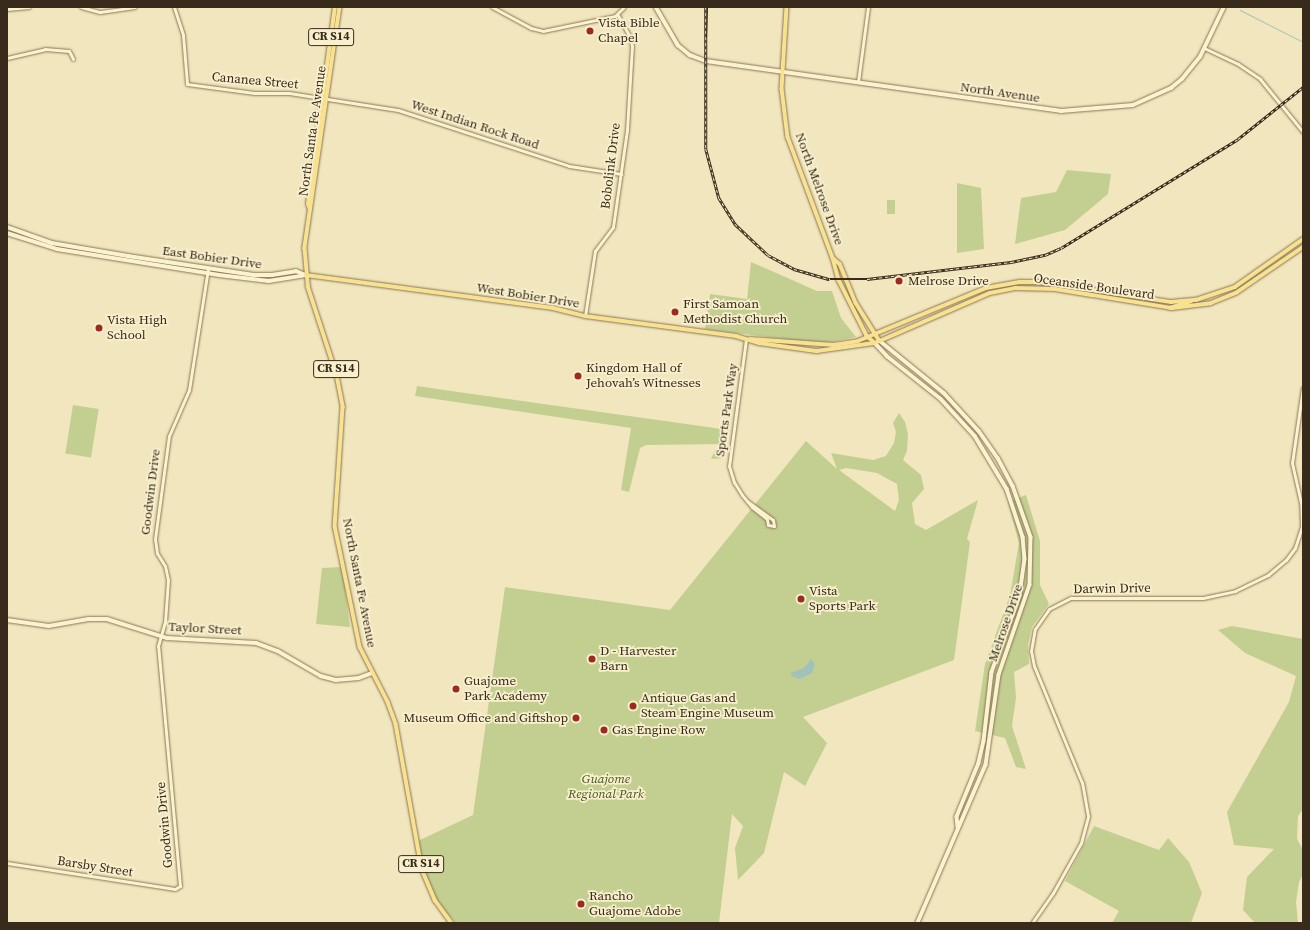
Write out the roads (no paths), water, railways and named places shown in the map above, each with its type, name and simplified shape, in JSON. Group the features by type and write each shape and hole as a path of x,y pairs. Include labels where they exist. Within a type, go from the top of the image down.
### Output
{"main road":[{"name":"North Santa Fe Avenue","path":"310,210 308,204 311,179 335,7"},
{"name":"North Santa Fe Avenue","path":"340,7 305,248 306,275 340,384 343,407 336,526 360,647 388,702 396,724 424,878 435,900 452,923"},
{"name":"North Avenue","path":"656,7 670,35 684,51 698,59 1044,110 1120,107 1147,101 1171,88 1193,67 1224,7"},
{"name":"North Melrose Drive","path":"787,7 782,105 788,138 833,258 838,280 867,336"},
{"path":"316,142 318,144 319,156"},
{"path":"311,179 316,180"},
{"name":"East Bobier Drive","path":"7,228 52,244 269,281 306,275"},
{"name":"East Bobier Drive","path":"7,233 56,249 254,275 296,271 306,275"},
{"name":"Oceanside Boulevard","path":"746,339 834,345 858,341 959,298 1001,284 1033,282 1156,300 1192,301 1235,287 1303,240"},
{"name":"Oceanside Boulevard","path":"746,339 759,343 817,351 875,343 935,315 990,293 1015,288 1055,289 1170,308 1212,303 1236,293 1303,247"},
{"name":"North Melrose Drive","path":"833,258 840,264 856,303 874,333"},
{"name":"West Bobier Drive","path":"306,275 553,308 585,316 746,339"},
{"path":"935,315 957,303 959,298"},
{"path":"1170,308 1192,301"},
{"name":"Melrose Drive","path":"874,333 879,340 944,393 979,431 998,458 1013,486 1030,537 1030,584 999,675 986,765 958,827 918,923"},
{"name":"Melrose Drive","path":"867,336 887,356 942,398 975,436 1007,489 1023,537 1025,559 1020,596 992,672 984,741 979,763 957,817 958,827"},
{"name":"Taylor Street","path":"7,620 49,626 88,619 107,619 161,637 184,641 228,640 256,643 278,651 321,676 336,680 359,678 372,673"}],"street":[{"path":"7,9 29,7"},
{"path":"81,7 100,12 135,7"},
{"name":"Cananea Street","path":"174,7 183,35 187,84 254,94 286,93 322,99"},
{"path":"492,7 539,31 618,15 624,7"},
{"path":"858,82 868,7"},
{"name":"Bobolink Drive","path":"585,316 594,255 613,227 627,130 632,46 630,37 618,15"},
{"path":"1204,48 1238,64 1260,79 1303,132"},
{"path":"7,58 45,49 69,51 73,59"},
{"name":"West Indian Rock Road","path":"322,99 398,110 569,166 621,174"},
{"name":"Goodwin Drive","path":"179,888 180,883 160,673 161,637 165,622 168,580 165,566 157,553 154,539 169,436 189,390 207,270"},
{"name":"Sports Park Way","path":"746,339 737,420 729,460 736,486 748,502 767,519 768,525 774,526 773,520 748,502"},
{"name":"Darwin Drive","path":"1032,923 1053,893 1081,843 1088,816 1082,783 1032,659 1032,640 1042,618 1058,604 1078,597 1203,598 1235,591 1268,574 1286,560 1295,548 1302,526 1301,503 1292,463 1303,388"},
{"name":"Barsby Street","path":"7,863 132,884 175,889 179,888"}],"water":[{"path":"811,659 815,664 812,673 800,679 793,677 790,673 804,668"}],"waterway":[{"path":"1240,10 1303,42"}],"tram line":[{"path":"706,37 707,7"}],"railway":[{"path":"706,7 706,149 719,198 735,224 768,255 794,269 830,279 867,279 1011,262 1045,255 1061,248 1238,139 1303,87"}],"place":[{"name":"Vista Bible Chapel","path":"590,31"},
{"name":"Melrose Drive","path":"899,281"},
{"name":"First Samoan Methodist Church","path":"675,312"},
{"name":"Vista High School","path":"99,328"},
{"name":"Kingdom Hall of Jehovah’s Witnesses","path":"578,376"},
{"name":"Vista Sports Park","path":"801,599"},
{"name":"D - Harvester Barn","path":"592,659"},
{"name":"Guajome Park Academy","path":"456,689"},
{"name":"Antique Gas and Steam Engine Museum","path":"633,706"},
{"name":"Museum Office and Giftshop","path":"576,718"},
{"name":"Gas Engine Row","path":"604,730"},
{"name":"Rancho Guajome Adobe","path":"581,904"}],"park label":[{"name":"Guajome Regional Park","path":"606,788"}]}
